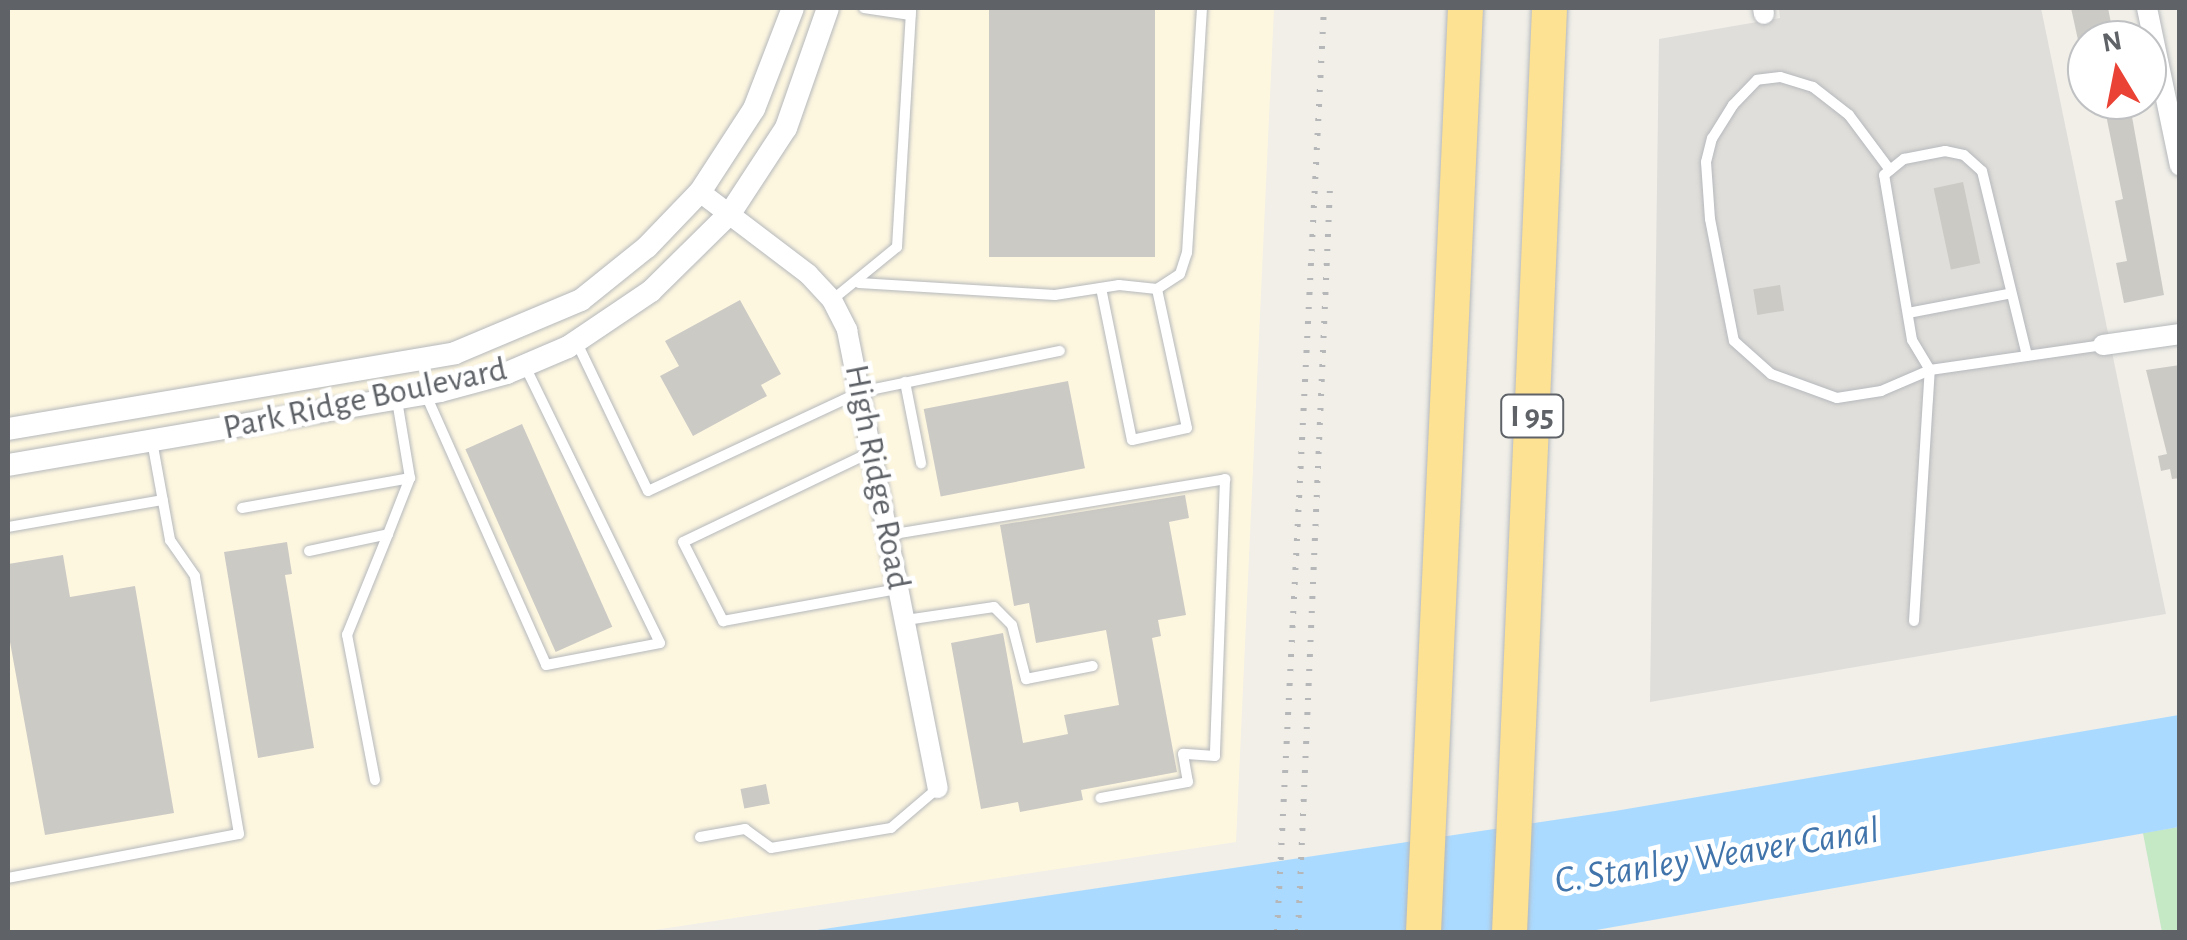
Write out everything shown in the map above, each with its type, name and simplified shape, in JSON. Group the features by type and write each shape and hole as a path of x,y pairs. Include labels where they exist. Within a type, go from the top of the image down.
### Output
{"highway":[{"name":"I 95","path":"1422,932 1465,8"},
{"name":"I 95","path":"1509,932 1549,8"},
{"path":"1547,62 1559,8"}],"street":[{"path":"700,192 754,109 793,8"},
{"path":"730,212 786,128 828,8"},
{"path":"2148,8 2180,166"},
{"name":"High Ridge Road","path":"700,192 730,212 832,300 847,330 938,788"},
{"name":"Park Ridge Boulevard","path":"8,429 420,359 520,330 581,300 648,247 700,192"},
{"name":"Park Ridge Boulevard","path":"8,465 426,394 526,366 576,342 651,291 730,212"},
{"path":"2103,345 2180,334"},
{"path":"420,359 426,394"}],"lane":[{"path":"832,300 860,283 897,247 911,11 864,8"},
{"path":"860,283 1055,295 1101,288 1157,289 1180,274 1187,253 1202,8"},
{"path":"1890,170 1848,115 1813,87 1780,77 1757,80 1712,138 1710,218 1734,341 1771,374 1837,398 1881,391 1930,370 2103,345"},
{"path":"1914,621 1930,370 1912,340 1884,175 1904,159 1945,151 1964,155 1982,171 2008,294 2027,356"},
{"path":"1101,288 1132,440 1187,428 1157,289"},
{"path":"1908,313 2008,294"},
{"path":"576,342 648,491 860,392 1060,351"},
{"path":"426,394 546,665 660,644 526,366"},
{"path":"905,382 921,463"},
{"path":"375,780 347,635 410,478 396,399"},
{"path":"8,878 239,834 196,576 170,540 152,440"},
{"path":"871,452 683,542 722,621 899,588"},
{"path":"242,508 410,478"},
{"path":"888,535 1224,478 1216,756 1182,754 1188,782 1100,798"},
{"path":"8,528 163,500"},
{"path":"309,552 388,534"},
{"path":"906,620 994,606 1012,624 1026,679 1093,666"},
{"path":"700,837 745,829 771,848 890,828 938,788"}],"shaded area":[{"path":"8,8 1274,8 1236,842 641,932 8,932"},
{"path":"1779,8 2041,8 2166,614 1650,702 1659,39 1780,18"}],"green space":[{"path":"2179,827 2179,932 2162,932 2143,833"}],"water":[{"name":"C. Stanley Weaver Canal","path":"2179,715 2179,827 1585,932 804,932 1615,811"}],"building":[{"path":"989,8 1155,8 1155,257 989,257"},
{"path":"2071,8 2108,8 2110,20 2074,20"},
{"path":"2107,120 2133,120 2164,295 2124,303 2116,263 2127,261 2115,201 2123,199"},
{"path":"1963,182 1980,263 1951,269 1934,188"},
{"path":"1780,285 1784,311 1757,315 1753,289"},
{"path":"740,300 781,374 761,385 767,396 693,436 660,376 679,366 665,341"},
{"path":"2180,365 2180,478 2172,479 2170,469 2161,471 2158,456 2167,454 2146,370"},
{"path":"1068,381 1085,468 941,496 924,409"},
{"path":"522,424 612,627 556,652 465,449"},
{"path":"1185,495 1189,518 1169,522 1186,615 1158,620 1161,636 1152,638 1177,772 1081,790 1083,800 1020,812 1018,802 981,809 951,643 1003,633 1023,743 1068,734 1064,715 1119,705 1106,630 1036,643 1029,603 1014,606 1000,525"},
{"path":"287,542 292,574 285,575 314,748 258,758 224,552"},
{"path":"63,555 70,597 135,586 174,813 45,835 8,631 8,564"},
{"path":"766,784 770,804 744,809 740,789"}],"railway":[{"path":"1277,932 1324,8"},
{"path":"1298,932 1330,188"}]}
